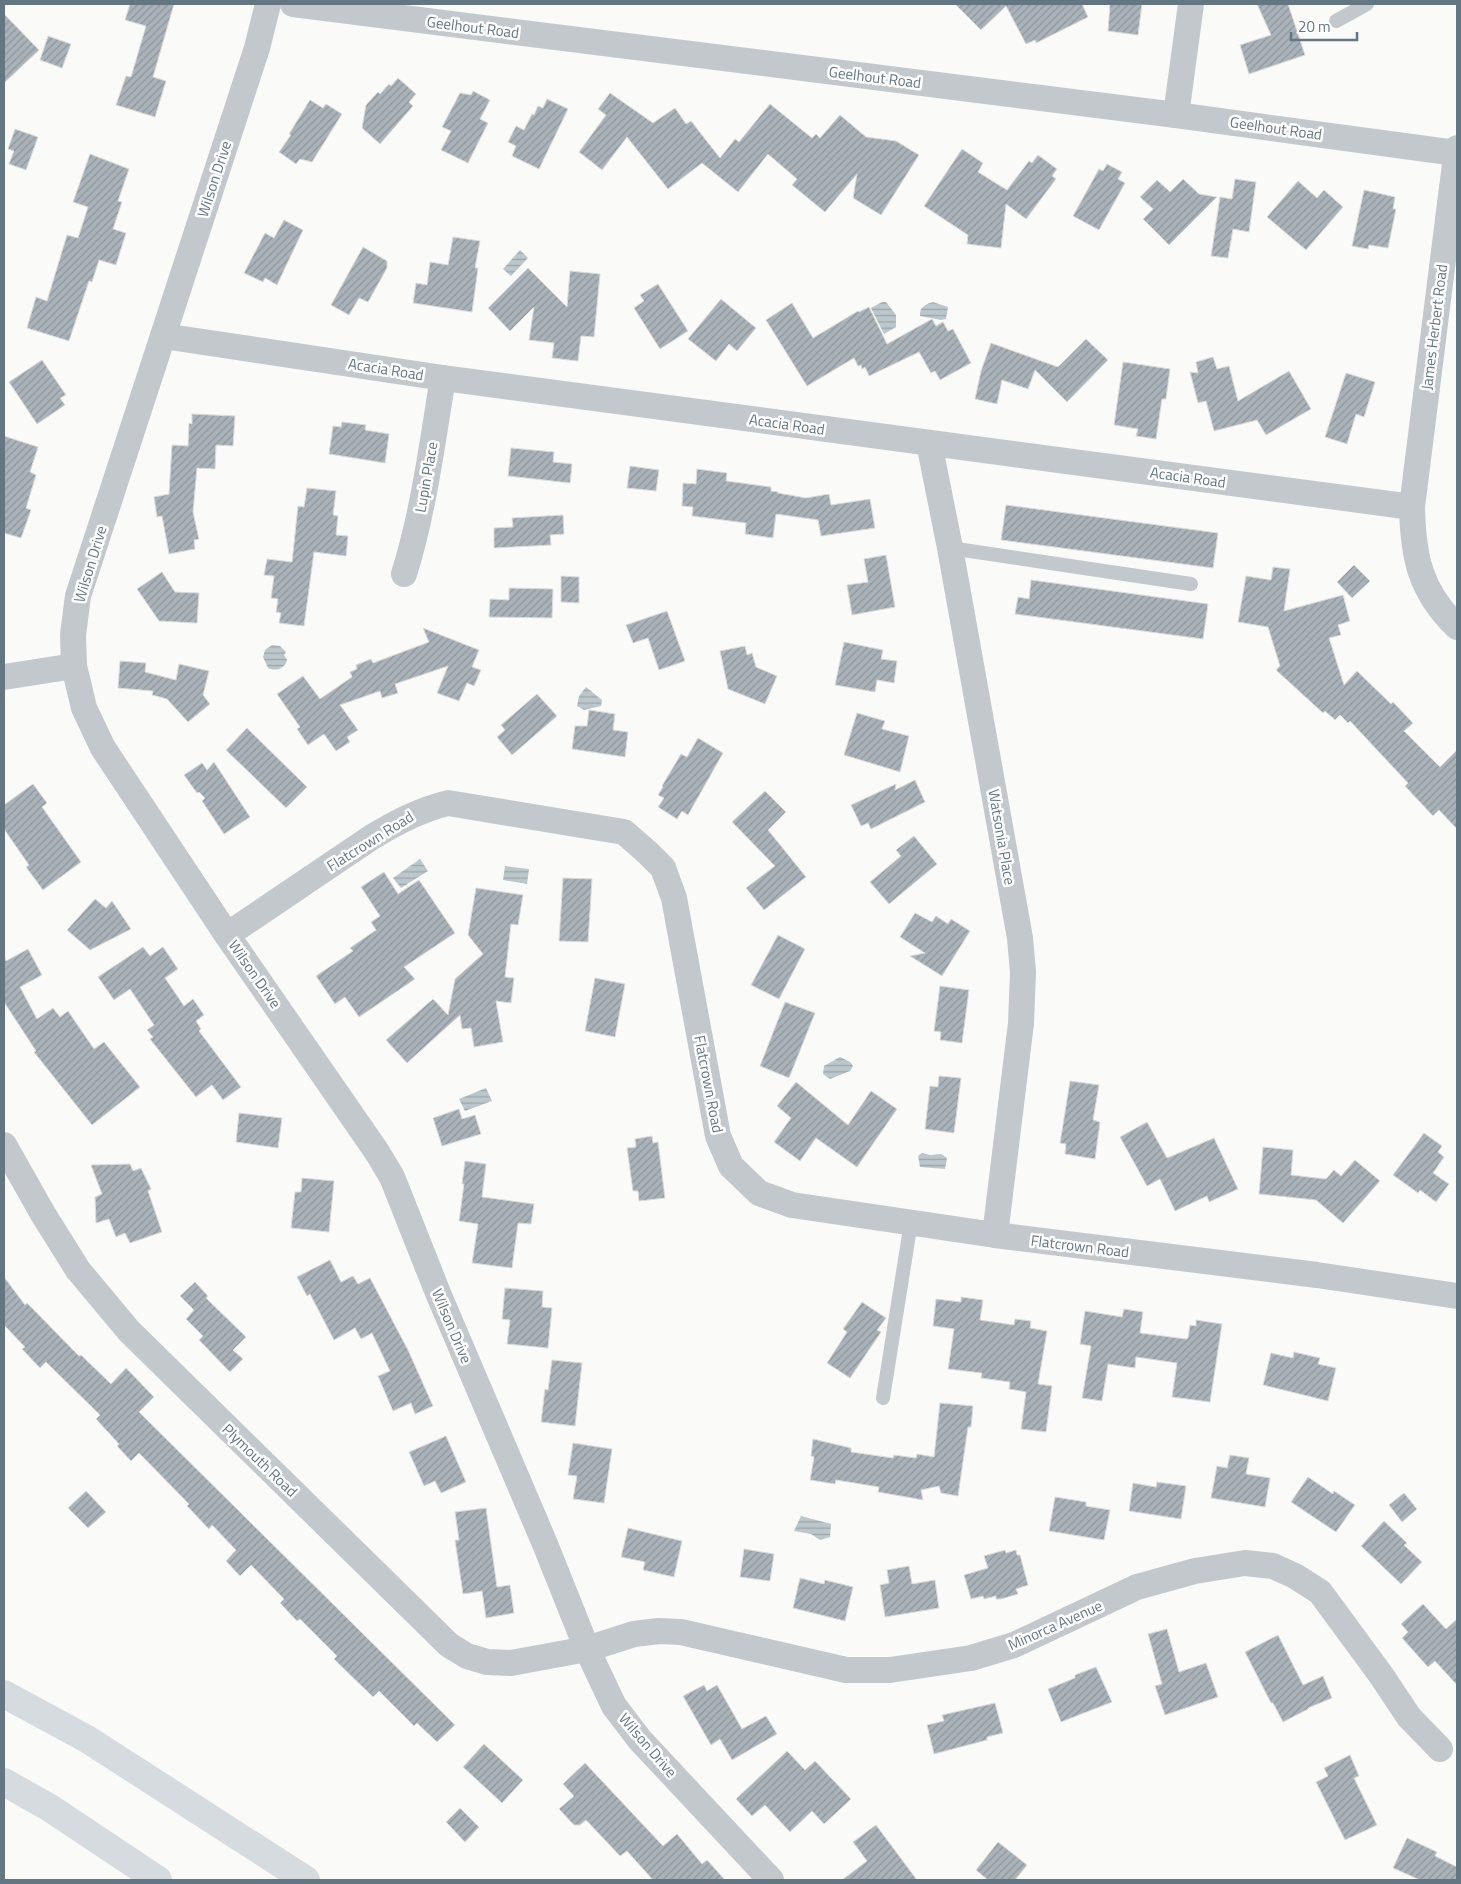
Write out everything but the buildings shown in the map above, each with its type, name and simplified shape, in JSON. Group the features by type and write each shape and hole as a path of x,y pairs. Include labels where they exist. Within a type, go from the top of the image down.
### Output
{"highway":[{"path":"4,1694 87,1740 306,1880"},
{"path":"4,1782 50,1808 158,1880"}],"street":[{"name":"Wilson Drive","path":"268,4 258,48 78,596 73,634 74,666 84,708 103,748 228,935 378,1152 392,1177 438,1293 541,1535 587,1649 614,1706 640,1740 772,1880"},
{"name":"Geelhout Road","path":"293,4 1456,150"},
{"path":"1176,115 1191,4"},
{"name":"James Herbert Road","path":"1456,150 1412,507 1413,540 1421,575 1442,612 1457,627"},
{"name":"Acacia Road","path":"163,336 443,378 1412,507"},
{"name":"Lupin Place","path":"404,574 422,507 443,378"},
{"name":"Watsonia Place","path":"929,442 950,548 1020,938 1023,972 1021,1023 995,1235"},
{"path":"1365,501 1401,483 1416,470"},
{"path":"4,677 74,666"},
{"name":"Flatcrown Road","path":"228,935 396,822 423,809 448,802 624,832 662,868 674,898 718,1136 731,1166 759,1193 792,1205 995,1235 1317,1275 1457,1296"},
{"name":"Plymouth Road","path":"4,1145 43,1214 78,1270 129,1331 449,1645 467,1656 487,1662 511,1662 587,1649"},
{"name":"Minorca Avenue","path":"587,1649 634,1634 659,1631 681,1632 846,1670 890,1670 971,1658 1014,1646 1137,1586 1195,1570 1245,1564 1273,1566 1295,1576 1320,1592 1381,1675 1409,1717 1440,1749"}],"lane":[{"path":"1336,21 1367,4"},
{"path":"950,548 1191,584"},
{"path":"883,1398 910,1222"}],"shaded area":[{"path":"520,250 528,258 511,276 503,269"},
{"path":"886,302 896,315 896,327 884,334 871,308"},
{"path":"933,302 948,307 946,319 941,320 920,316 922,308"},
{"path":"272,645 280,646 286,652 284,655 287,660 286,663 277,669 268,668 263,657 265,650"},
{"path":"586,687 602,700 601,706 584,710 577,706 579,696"},
{"path":"420,859 428,871 401,888 393,878"},
{"path":"505,866 529,869 527,884 503,880"},
{"path":"840,1057 850,1062 853,1066 850,1071 830,1079 823,1074 824,1066"},
{"path":"486,1088 492,1101 465,1111 459,1099"},
{"path":"922,1153 930,1155 941,1154 947,1158 945,1169 920,1167 918,1156"},
{"path":"801,1516 831,1524 830,1537 820,1540 811,1534 794,1531"}]}
